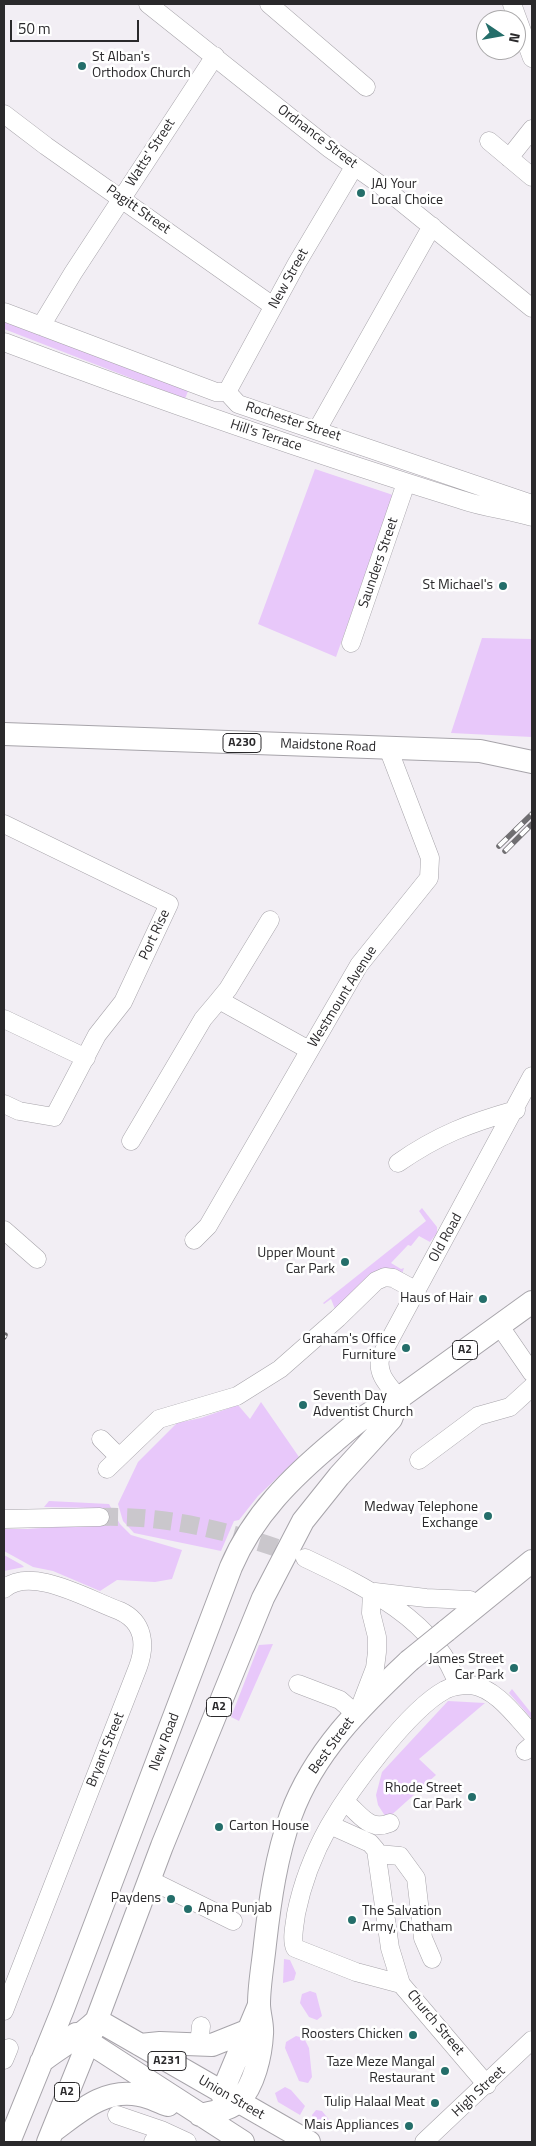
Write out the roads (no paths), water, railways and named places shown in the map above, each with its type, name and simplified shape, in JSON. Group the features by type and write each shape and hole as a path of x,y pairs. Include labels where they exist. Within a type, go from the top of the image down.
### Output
{"main road":[{"name":"Maidstone Road","path":"4,734 480,751 532,762"},
{"name":"New Road","path":"9,2142 63,2009 231,1567 246,1536 270,1503 304,1467 378,1406 399,1398 532,1302"},
{"name":"A2","path":"50,2136 83,2040 96,2020 162,1846 251,1627 291,1543 326,1491 391,1419 399,1398"},
{"name":"Best Street","path":"229,2101 248,2088 259,2056 262,2034 259,2004 277,1860 291,1814 313,1768 358,1710 409,1661 476,1604 532,1562"},
{"name":"Best Street","path":"229,2101 247,2031 259,2004"},
{"name":"Union Street","path":"63,2009 69,2024 83,2040 242,2142"},
{"name":"Union Street","path":"96,2020 140,2045 229,2101 309,2142"},
{"path":"140,2045 200,2035 212,2045 247,2031"},
{"path":"41,2062 83,2040"},
{"path":"50,2136 98,2100 122,2094 144,2096 200,2115 229,2101"},
{"name":"A231","path":"229,2101 248,2142"}],"street":[{"name":"Ordnance Street","path":"148,4 354,167 370,176 532,308"},
{"path":"269,4 366,87"},
{"path":"512,4 532,58"},
{"name":"Watts' Street","path":"41,326 121,198 215,56"},
{"name":"Pagitt Street","path":"4,114 46,146 273,306"},
{"path":"509,158 532,129"},
{"path":"489,141 532,177"},
{"name":"New Street","path":"227,392 273,306 354,167"},
{"path":"317,430 432,226"},
{"name":"Rochester Street","path":"4,312 216,392 227,392 237,404 532,504"},
{"name":"Hill's Terrace","path":"4,342 206,417 406,483 481,506 532,517"},
{"name":"Saunders Street","path":"351,643 406,483"},
{"name":"Westmount Avenue","path":"194,1240 208,1226 363,959 421,890 430,874 429,855 388,748"},
{"name":"Port Rise","path":"4,824 44,845 170,904 122,1003 99,1032 54,1117 19,1111 4,1104"},
{"path":"132,1140 203,1019 228,989 270,920"},
{"path":"218,1000 309,1050"},
{"path":"4,1019 86,1058"},
{"name":"Old Road","path":"399,1398 383,1378 379,1365 385,1348 516,1110 532,1076"},
{"path":"398,1162 462,1126 516,1110"},
{"path":"4,1230 37,1259"},
{"path":"101,1439 113,1463 159,1419 237,1396 280,1369 338,1318 376,1281 391,1278 417,1291"},
{"path":"499,1324 532,1373"},
{"path":"419,1460 478,1416 510,1408 532,1387"},
{"path":"4,1519 100,1516"},
{"path":"305,1558 372,1592 402,1612 421,1630 451,1667 458,1686"},
{"name":"Bryant Street","path":"4,1589 19,1580 33,1579 44,1582 128,1616 140,1629 143,1642 138,1667 4,2011"},
{"path":"372,1592 426,1598 470,1600 476,1604"},
{"path":"298,1684 340,1700 358,1710 375,1668 378,1652 377,1637 371,1615 372,1592"},
{"path":"401,1984 390,1948 378,1854 370,1843 330,1825 368,1770 402,1728 443,1691 458,1686 479,1687 491,1694 532,1734"},
{"path":"345,1802 372,1825 381,1826 390,1823"},
{"name":"Church Street","path":"330,1825 315,1855 302,1891 293,1943 298,1950 322,1960 380,1980 401,1984 487,2084"},
{"path":"378,1854 400,1856 416,1878 423,1938 432,1959"},
{"path":"150,1880 233,1921"},
{"name":"High Street","path":"424,2142 532,2040"},
{"path":"117,2115 157,2136 186,2142"}],"tunnel":[{"path":"100,1517 125,1517 176,1522 225,1532 297,1555"}],"railway":[{"path":"499,846 532,814"},
{"path":"505,851 532,824"}],"place":[{"name":"St Alban's Orthodox Church","path":"82,66"},
{"name":"JAJ Your Local Choice","path":"361,193"},
{"name":"St Michael's","path":"503,586"},
{"name":"Upper Mount Car Park","path":"345,1262"},
{"name":"Haus of Hair","path":"483,1299"},
{"name":"Graham's Office Furniture","path":"406,1348"},
{"name":"Seventh Day Adventist Church","path":"303,1405"},
{"name":"Medway Telephone Exchange","path":"488,1516"},
{"name":"James Street Car Park","path":"514,1668"},
{"name":"Rhode Street Car Park","path":"472,1797"},
{"name":"Carton House","path":"219,1827"},
{"name":"Paydens","path":"171,1899"},
{"name":"Apna Punjab","path":"188,1909"},
{"name":"The Salvation Army, Chatham","path":"352,1920"},
{"name":"Roosters Chicken","path":"413,2035"},
{"name":"Taze Meze Mangal Restaurant","path":"445,2071"},
{"name":"Tulip Halaal Meat","path":"435,2103"},
{"name":"Mais Appliances","path":"409,2126"}]}
